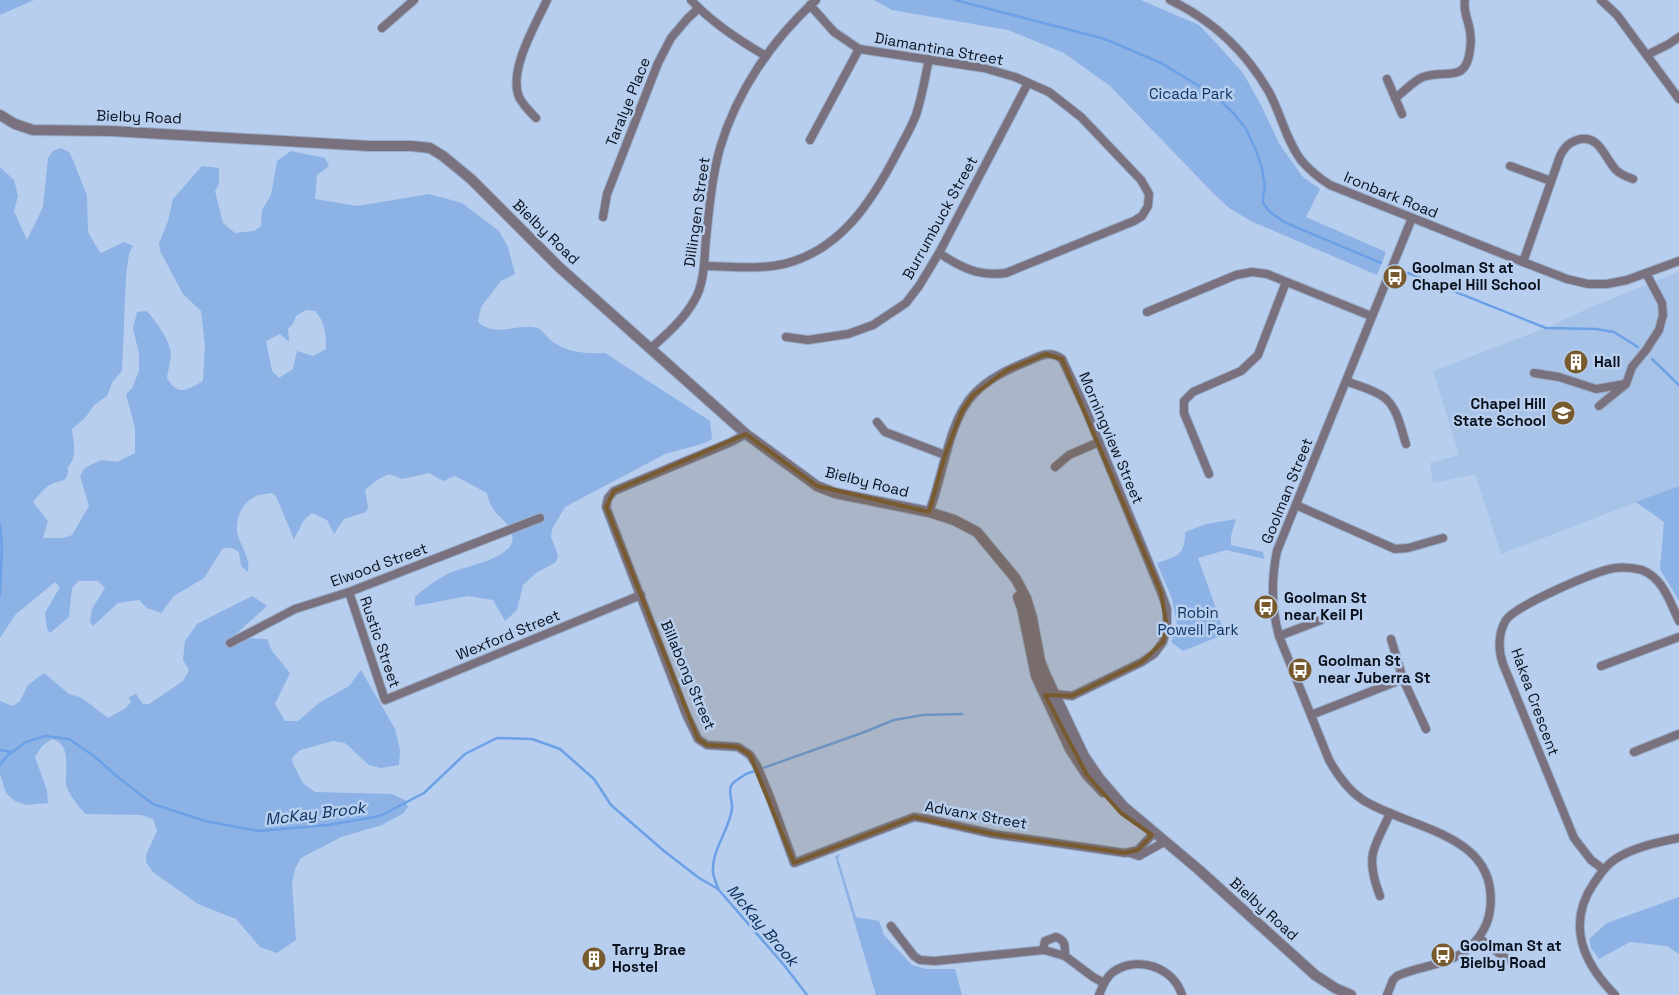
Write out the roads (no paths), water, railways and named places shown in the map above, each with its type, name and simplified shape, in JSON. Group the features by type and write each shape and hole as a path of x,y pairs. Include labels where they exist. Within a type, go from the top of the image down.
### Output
{"street":[{"path":"382,28 414,0"},
{"path":"536,118 526,108 518,95 517,81 520,56 547,0"},
{"path":"692,0 731,34 766,56"},
{"name":"Ironbark Road","path":"1170,0 1209,24 1241,52 1269,92 1296,153 1312,172 1330,185 1567,279 1588,284 1607,284 1627,280 1679,261"},
{"path":"1395,98 1423,78 1452,74 1462,70 1467,65 1471,47 1470,29 1464,5 1466,0"},
{"path":"1602,0 1617,15 1679,98"},
{"name":"Diamantina Street","path":"813,3 834,32 859,49 984,68 1015,77 1049,92 1081,117 1141,180 1150,194 1148,206 1142,216 1134,221 1006,273 992,275 977,273 938,253"},
{"name":"Dillingen Street","path":"650,348 678,322 694,301 702,283 711,197 720,150 732,115 766,56 794,21 813,3"},
{"name":"Taralye Place","path":"603,217 607,194 658,63 671,38 699,8"},
{"path":"1647,55 1679,37"},
{"path":"810,140 859,49"},
{"path":"704,266 764,267 785,264 807,256 828,244 851,224 870,200 915,117 929,59"},
{"path":"1387,79 1402,114"},
{"name":"Burrumbuck Street","path":"786,337 808,340 848,334 873,325 906,303 919,286 938,253 1028,83"},
{"name":"Bielby Road","path":"0,115 32,130 121,131 369,146 412,146 430,148 443,156 471,179 559,267 746,434 817,486 835,493 929,512 954,520 977,532 1016,579 1026,598 1032,618 1040,661 1062,713 1084,756 1099,778 1123,806 1159,839 1198,869 1315,975 1335,988 1351,995"},
{"path":"1523,262 1564,148 1571,143 1586,139 1594,140 1616,169 1633,180"},
{"path":"1510,166 1552,181"},
{"name":"Goolman Street","path":"1387,995 1393,980 1397,976 1459,955 1479,938 1489,916 1491,903 1489,886 1482,865 1469,850 1456,840 1390,813 1364,800 1349,789 1338,776 1329,760 1279,636 1273,608 1272,583 1277,551 1412,218"},
{"path":"1147,312 1236,276 1252,272 1267,274 1371,316"},
{"path":"1599,406 1626,384 1632,367 1659,330 1662,303 1646,273"},
{"path":"1209,474 1184,413 1184,401 1193,392 1241,371 1258,355 1286,282"},
{"name":"Morningview Street","path":"929,512 945,456 962,411 973,395 987,382 1007,370 1046,354 1055,354 1062,359 1099,442 1167,609 1167,628 1162,642 1154,654 1072,696"},
{"path":"1534,373 1559,377 1596,389 1626,384"},
{"path":"1346,381 1385,398 1398,416 1406,444"},
{"path":"877,422 885,432 945,456"},
{"name":"Billabong Street","path":"746,434 614,492 608,498 606,507 686,714 698,739 707,745 738,747 750,755 767,789 794,862"},
{"path":"1055,468 1070,455 1099,442"},
{"path":"1296,505 1395,549 1408,548 1443,538"},
{"name":"Elwood Street","path":"230,643 295,609 349,592 540,518"},
{"name":"Bielby Road","path":"1000,561 1022,608 1036,676 1070,749 1087,775 1121,813 1140,829 1159,839"},
{"name":"Hakea Crescent","path":"1603,869 1591,860 1574,838 1503,664 1500,655 1501,632 1507,620 1527,604 1580,580 1615,568 1642,570 1653,577 1664,588 1679,620"},
{"name":"Rustic Street","path":"349,592 385,700"},
{"name":"Wexford Street","path":"385,700 641,595"},
{"path":"1279,636 1322,620"},
{"path":"1601,666 1679,637"},
{"path":"1391,639 1403,679 1426,729"},
{"path":"1311,715 1403,679"},
{"path":"1055,694 1072,696 1062,713"},
{"path":"1634,752 1679,734"},
{"path":"1380,896 1373,864 1374,853 1390,813"},
{"name":"Advanx Street","path":"794,862 914,818 927,819 993,834 1139,856 1159,839"},
{"path":"1615,995 1591,966 1582,947 1580,927 1582,907 1590,888 1603,869 1617,858 1679,838"},
{"path":"1129,853 1159,839"},
{"path":"891,926 914,956 920,960 935,961 1043,950 1065,956 1104,983"},
{"path":"1043,950 1045,941 1056,937 1061,938 1064,942 1065,956"},
{"path":"1479,938 1508,960"},
{"path":"1099,995 1104,983 1113,972 1132,964 1149,964 1165,972 1180,988 1182,995"}],"waterway":[{"path":"955,0 1105,39 1161,63 1217,97 1246,129 1255,148 1262,168 1265,187 1263,203 1270,212 1284,222 1381,263"},
{"path":"1408,273 1546,328 1596,329 1614,332 1638,347"},
{"path":"1652,359 1679,385"},
{"path":"0,525 2,547 0,595"},
{"path":"718,888 713,873 713,865 717,848 730,817 732,806 730,789 736,781 746,774 894,720 923,715 962,714"},
{"name":"McKay Brook","path":"0,765 7,756 26,742 45,736 69,739 94,756 153,804 205,821 259,831 328,825 380,816 424,793 465,754 497,738 532,739 560,749 594,779 611,805 664,851 699,878 718,889 784,965 807,995"},
{"path":"0,750 11,752"}],"place":[{"name":"Goolman St at Chapel Hill School","path":"1395,277"},
{"name":"Hall","path":"1576,362"},
{"name":"Chapel Hill State School","path":"1563,413"},
{"name":"Goolman St near Keil Pl","path":"1266,607"},
{"name":"Goolman St near Juberra St","path":"1300,670"},
{"name":"Goolman St at Bielby Road","path":"1443,955"},
{"name":"Tarry Brae Hostel","path":"594,959"}],"park label":[{"name":"Cicada Park","path":"1191,94"},
{"name":"Robin Powell Park","path":"1198,622"}]}
